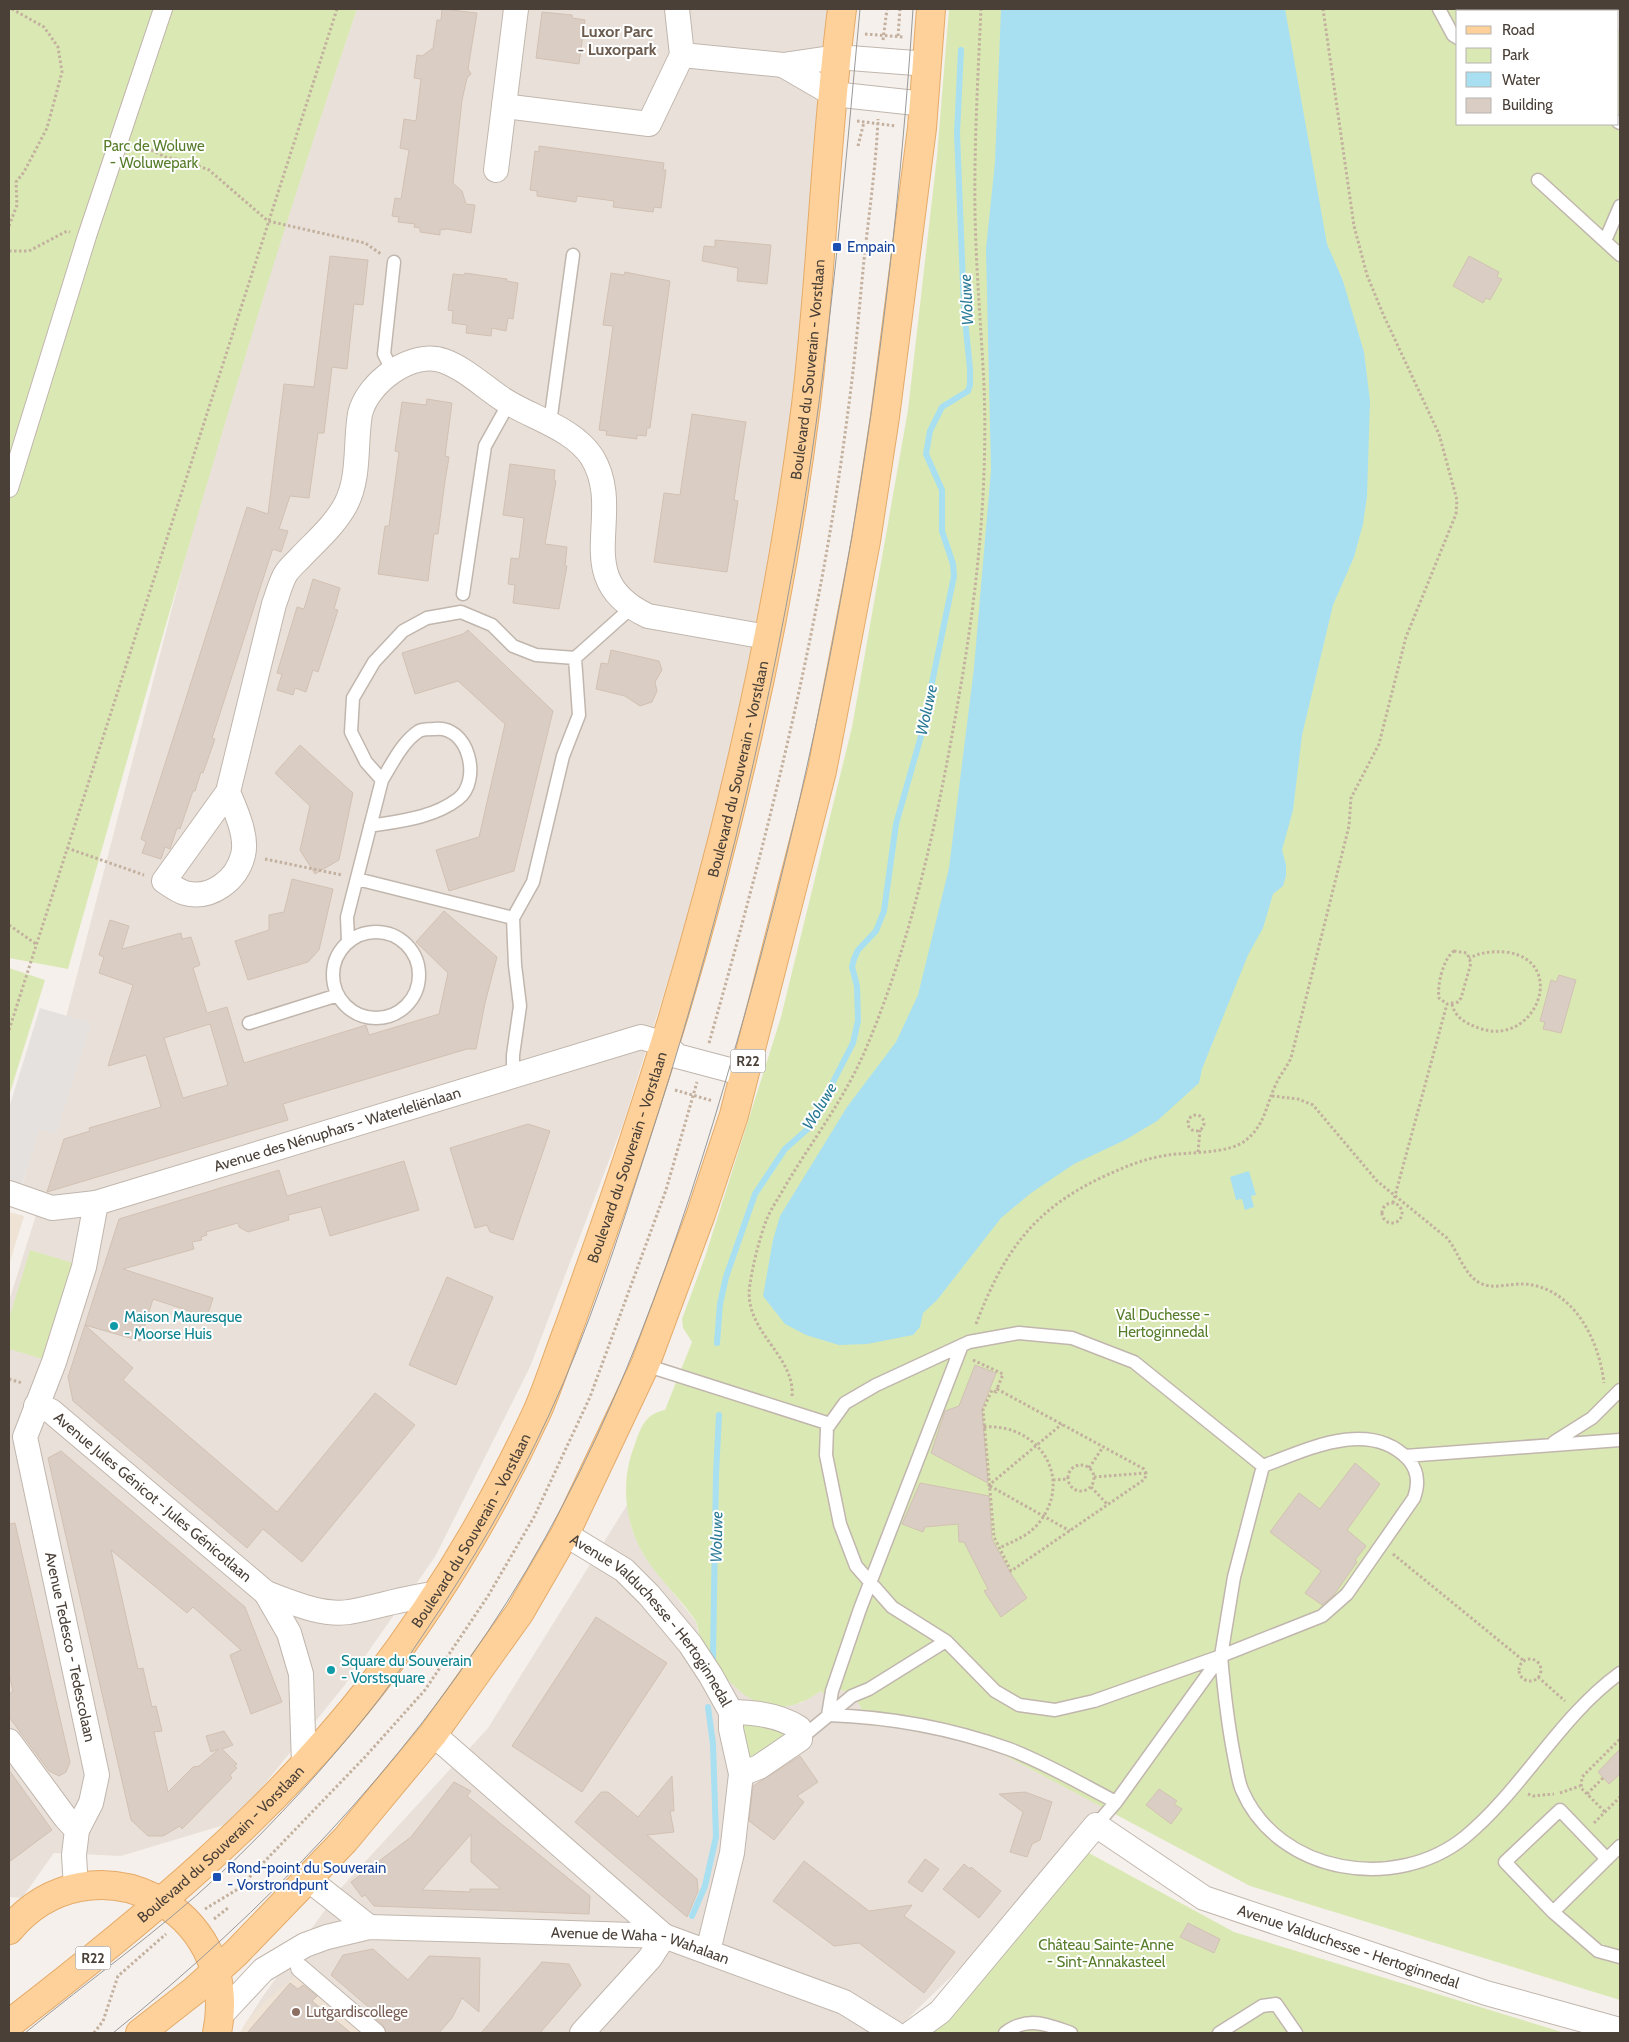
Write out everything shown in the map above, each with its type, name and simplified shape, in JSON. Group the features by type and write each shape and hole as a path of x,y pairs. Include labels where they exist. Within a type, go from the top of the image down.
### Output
{"main road":[{"name":"Boulevard du Souverain - Vorstlaan","path":"9,2024 163,1902 270,1800 304,1764 372,1685 436,1594 494,1498 539,1407 603,1235 665,1044 744,756 767,638 806,406 842,9"},
{"name":"R22","path":"140,2033 217,1971 308,1879 345,1840 433,1734 520,1612 565,1534 645,1365 701,1214 745,1074 822,771 866,541 885,418 925,104 931,9"},
{"path":"9,1930 29,1910 51,1896 76,1888 106,1885 135,1890 163,1902 198,1921 201,1937 217,1971 221,1994 219,2024"}],"street":[{"path":"9,488 87,236 163,9"},
{"path":"496,170 516,9"},
{"path":"504,106 649,124 682,55 677,9"},
{"path":"682,55 783,65 837,57 928,64"},
{"path":"783,65 833,94 925,104"},
{"path":"228,792 241,824 244,854 231,881 206,893 185,893 164,881 228,792 274,604 285,574 335,522 347,502 354,477 361,413 372,389 392,370 420,360 442,360 462,369 480,385 509,403 550,423 575,440 591,456 602,479 604,570 612,588 631,608 648,616 767,638"},
{"name":"Avenue des Nénuphars - Waterleliënlaan","path":"9,1193 52,1208 96,1203 513,1075 641,1038 665,1044"},
{"path":"665,1044 677,1056 745,1074"},
{"name":"Avenue Tedesco - Tedescolaan","path":"76,1888 74,1855 77,1830 91,1803 97,1774 25,1438 54,1362 84,1267 96,1203"},
{"name":"Avenue Jules Génicot - Jules Génicotlaan","path":"36,1406 51,1412 266,1593 289,1633 302,1674 304,1764"},
{"name":"Avenue Valduchesse - Hertoginnedal","path":"565,1534 624,1570 649,1594 690,1644 731,1712 731,1729 741,1774 732,1852 708,1951"},
{"name":"Avenue Jules Génicot - Jules Génicotlaan","path":"266,1593 308,1608 347,1612 411,1597 436,1594"},
{"name":"Avenue Valduchesse - Hertoginnedal","path":"731,1712 745,1712 786,1719 799,1728 800,1739"},
{"path":"433,1734 664,1936 650,1958 582,2033"},
{"path":"741,1774 759,1767 800,1739"},
{"path":"9,1741 65,1817 77,1830"},
{"path":"911,2033 940,2012 1096,1826"},
{"name":"Avenue Valduchesse - Hertoginnedal","path":"1096,1826 1204,1898 1486,1993 1620,2030"},
{"path":"308,1879 369,1928"},
{"name":"Avenue de Waha - Wahalaan","path":"219,2024 263,1970 282,1957 328,1937 369,1928 664,1936 844,2002 894,2033"},
{"path":"300,1968 376,2033"}],"lane":[{"path":"1439,9 1453,35 1456,37"},
{"path":"1538,180 1620,255"},
{"path":"1604,241 1620,206"},
{"path":"550,423 573,255"},
{"path":"392,370 384,354 394,262"},
{"path":"463,594 485,446 509,403"},
{"path":"382,780 366,762 351,732 353,698 374,662 403,631 426,618 461,612 492,626 513,646 536,655 575,658 631,608"},
{"path":"513,1075 513,1055 520,1006 515,965 513,918 533,882 563,756 579,716 575,658"},
{"path":"348,941 347,917 357,879 370,826 382,780 404,745 420,730 441,728 460,738 470,756 469,777 460,798 442,809 415,819 370,826"},
{"path":"357,879 513,918"},
{"path":"374,931 389,933 401,939 412,949 418,962 420,976 417,990 410,1002 399,1012 386,1017 372,1018 358,1014 346,1006 338,995 333,981 333,966 338,953 348,941 360,934 374,931"},
{"path":"249,1023 338,995"},
{"path":"1019,1334 1072,1338 1134,1362 1263,1466 1319,1445 1361,1439 1386,1443 1405,1456 1412,1463 1417,1476 1417,1490 1414,1498 1347,1594 1322,1616 1221,1656 1094,1701 1055,1710 1019,1705 995,1691 946,1641 892,1607 856,1566 840,1524 826,1455 828,1428 845,1403 868,1390 963,1348 1019,1334"},
{"path":"828,1715 832,1691 870,1582 963,1348"},
{"path":"645,1365 830,1424"},
{"path":"1552,1444 1592,1418 1620,1390"},
{"path":"1604,1407 1620,1403"},
{"path":"1405,1456 1620,1440"},
{"path":"1263,1466 1234,1577 1221,1656 1230,1739 1241,1788 1256,1815 1276,1836 1300,1852 1338,1867 1370,1870 1404,1866 1432,1856 1464,1838 1513,1788 1609,1680 1620,1672"},
{"path":"800,1739 852,1696 869,1689 946,1641"},
{"path":"1096,1826 1116,1802 1221,1656"},
{"path":"828,1715 878,1718 941,1728 1009,1750 1116,1802"},
{"path":"1607,1859 1560,1810 1505,1862 1553,1912 1598,1951 1620,1957"},
{"path":"1553,1912 1620,1846"},
{"path":"1219,2033 1262,2006 1276,2004 1296,2033"},
{"path":"1005,2033 1020,2024 1029,2022 1049,2025 1071,2033"}],"path":[{"path":"9,226 17,205 16,182 24,172 47,128 62,72 58,47 44,27 12,9"},
{"path":"9,1030 337,9"},
{"path":"881,60 887,9"},
{"path":"898,36 900,9"},
{"path":"791,1412 793,1387 783,1364 758,1328 751,1309 749,1288 766,1220 855,1072 871,1036 906,933 933,832 960,693 977,572 983,470 984,387 975,211 981,9"},
{"path":"997,1389 1144,1469 1146,1473 1145,1479 1011,1571 994,1537 983,1410 992,1390 996,1392 997,1389 1003,1374 970,1359 963,1348 1002,1265 1023,1236 1050,1208 1087,1184 1140,1161 1166,1155 1225,1149 1244,1142 1262,1122 1276,1084 1291,1058 1349,826 1351,798 1379,744 1406,637 1456,514 1457,500 1439,434 1383,314 1365,267 1354,226 1323,9"},
{"path":"864,34 903,37"},
{"path":"94,2033 106,2013 118,1976 124,1968 198,1921 238,1890 365,1757 425,1690 488,1596 534,1517 590,1397 666,1190 692,1095 703,1063 758,866 807,649 848,412 879,100"},
{"path":"856,122 896,126"},
{"path":"858,146 864,122"},
{"path":"145,147 165,157 186,161 209,170 268,221 365,243 394,262"},
{"path":"9,251 29,251 66,231"},
{"path":"66,848 164,881"},
{"path":"244,854 357,879"},
{"path":"9,925 36,944"},
{"path":"1454,951 1461,951 1467,953 1472,963 1462,998 1452,1004 1447,1004 1439,998 1438,993 1447,957 1454,951"},
{"path":"1452,1004 1455,1012 1465,1022 1480,1029 1496,1032 1504,1031 1523,1022 1531,1016 1536,1006 1540,975 1529,961 1520,956 1500,952 1480,953 1469,958"},
{"path":"1393,1203 1447,1004"},
{"path":"674,1090 713,1101"},
{"path":"1272,1096 1298,1099 1313,1105 1377,1181 1394,1197 1447,1238 1471,1277 1478,1283 1487,1286 1532,1285 1563,1299 1573,1307 1590,1337 1602,1370 1604,1407"},
{"path":"1198,1152 1200,1130 1204,1123 1202,1118 1193,1116 1189,1120 1189,1127 1193,1130 1200,1130"},
{"path":"1393,1203 1401,1209 1401,1216 1397,1221 1390,1223 1384,1220 1382,1211 1384,1206 1393,1203"},
{"path":"989,1486 1062,1424"},
{"path":"984,1426 1000,1426 1016,1431 1037,1446 1048,1461 1053,1480 1052,1497 1044,1516 1027,1535 999,1548"},
{"path":"1089,1468 1103,1447"},
{"path":"1081,1465 1089,1468 1094,1477 1091,1487 1084,1491 1075,1490 1069,1484 1068,1479 1073,1468 1081,1465"},
{"path":"1094,1477 1146,1473"},
{"path":"1053,1480 1068,1479"},
{"path":"989,1486 1070,1530"},
{"path":"1091,1487 1108,1504"},
{"path":"1395,1556 1524,1661"},
{"path":"1532,1659 1538,1663 1541,1669 1538,1677 1530,1680 1524,1678 1519,1668 1524,1661 1532,1659"},
{"path":"1538,1677 1578,1713"},
{"path":"1580,1786 1584,1772 1620,1739"},
{"path":"1587,1794 1604,1778"},
{"path":"1513,1788 1533,1796 1550,1795 1580,1786"},
{"path":"1580,1786 1605,1812"},
{"path":"1583,1834 1620,1797"},
{"path":"198,1921 228,1908"}],"shaded area":[{"path":"357,9 834,9 794,495 738,757 623,1124 530,1367 435,1557 344,1686 234,1822 121,1856 54,1853 22,1898 9,1897 9,1301 40,1202 20,1195 200,500 301,172"},
{"path":"40,1008 91,1023 56,1134 39,1129 22,1185 9,1181 9,1108"},
{"path":"9,1212 24,1216 9,1265"},
{"path":"627,1505 632,1530 645,1557 696,1622 700,1639 776,1707 801,1703 821,1691 842,1690 858,1701 864,1716 991,1748 1105,1808 1017,1913 899,2027 881,2033 240,2033 261,1999 340,1889 488,1728"},
{"name":"Lutgardiscollege","path":"296,1976 362,2033 240,2033 246,2022 264,2002"}],"green space":[{"name":"Parc de Woluwe - Woluwepark","path":"9,9 357,9 317,128 242,367 171,607 68,969 9,958"},
{"name":"Val Duchesse - Hertoginnedal","path":"949,9 1608,9 1456,10 1456,125 1619,125 1620,30 1620,2000 1250,1886 991,1748 938,1733 863,1724 861,1707 851,1696 842,1690 824,1694 821,1691 801,1702 783,1707 766,1705 750,1699 723,1674 701,1641 695,1620 645,1557 632,1530 626,1502 627,1472 630,1458 639,1432 645,1422 658,1412 665,1410 692,1342 683,1328 682,1319 705,1257 781,1017 852,727 908,410 937,156"},
{"path":"9,968 45,980 9,1096"},
{"path":"30,1250 73,1263 43,1359 9,1349 9,1319"},
{"path":"747,1722 791,1731 755,1759 746,1754 742,1729"},
{"name":"Château Sainte-Anne - Sint-Annakasteel","path":"1087,1852 1234,1932 1565,2033 932,2033 953,2012"}],"water":[{"path":"1001,9 1285,9 1327,244 1343,281 1364,352 1370,401 1367,496 1363,524 1354,557 1333,605 1302,735 1293,810 1282,850 1286,865 1286,876 1283,886 1273,894 1263,928 1248,955 1202,1069 1199,1083 1157,1121 1125,1140 1074,1164 1031,1193 1001,1218 937,1300 923,1313 920,1327 913,1335 867,1344 839,1345 806,1335 785,1324 763,1296 773,1240 780,1216 847,1107 896,1042 918,995 949,868 974,668 991,470 986,249 995,162"},
{"path":"1249,1171 1256,1195 1251,1196 1254,1207 1245,1210 1242,1199 1236,1200 1230,1177"}],"building":[{"path":"442,9 477,13 468,69 471,74 467,78 462,100 453,183 462,191 466,204 475,205 471,233 447,229 440,230 440,235 420,232 420,228 414,227 415,224 398,222 399,217 392,216 395,198 401,199 409,150 400,148 404,119 416,121 421,79 414,78 417,55 422,56 433,48 437,20 441,20"},
{"path":"542,12 572,15 572,18 585,20 579,64 536,58"},
{"path":"539,146 664,163 663,170 666,170 661,208 654,207 653,212 613,207 614,201 577,196 576,202 537,196 537,191 530,190 535,151 539,152"},
{"path":"715,240 771,245 767,284 737,281 738,268 702,261 704,246 715,247"},
{"path":"330,256 368,260 363,305 354,304 347,369 332,367 324,433 318,433 309,498 290,496 279,529 288,531 281,552 273,549 272,551 212,738 215,739 203,773 201,772 195,791 193,791 180,829 177,828 170,849 165,847 161,859 142,853 146,842 141,839 247,507 268,514 284,384 314,387"},
{"path":"1469,256 1499,272 1497,277 1502,279 1490,300 1486,298 1483,303 1453,286"},
{"path":"625,272 670,281 650,428 647,428 646,436 637,435 637,439 606,435 607,431 599,430 613,326 603,325 611,273 624,275"},
{"path":"465,273 507,279 507,281 518,283 513,319 508,318 506,331 492,328 491,336 466,333 467,325 452,323 453,311 448,310 453,274 464,275"},
{"path":"427,399 452,403 445,456 449,457 438,534 434,534 428,581 378,574 385,526 389,526 399,452 395,451 402,402 426,405"},
{"path":"692,414 746,422 734,500 738,501 727,572 654,562 664,493 680,495"},
{"path":"510,464 555,470 554,480 556,481 545,544 567,547 565,566 567,566 559,609 513,603 515,585 508,584 511,558 519,559 524,518 503,515"},
{"path":"313,579 340,588 334,609 338,610 318,672 313,670 306,692 295,688 293,695 277,690 282,674 277,673 297,607 304,609"},
{"path":"468,630 553,711 514,871 449,891 436,850 479,837 505,724 458,681 415,694 402,653 463,634"},
{"path":"611,650 659,661 662,670 655,682 657,691 652,702 640,706 625,696 596,689 601,663 608,664"},
{"path":"300,745 353,793 339,860 315,874 300,850 310,806 275,773"},
{"path":"292,879 333,889 319,950 308,962 248,980 235,941 269,930 269,915 284,912"},
{"path":"444,911 497,957 476,1049 467,1049 283,1104 288,1120 47,1192 64,1139 90,1131 89,1128 161,1107 146,1055 108,1066 133,985 99,973 104,957 99,955 110,920 129,926 122,949 181,933 182,939 191,937 200,965 193,968 207,1013 227,1007 244,1063 366,1025 369,1035 439,1014 448,973 416,942","holes":["210,1024 228,1085 183,1098 164,1038"]},
{"path":"1559,975 1576,980 1561,1033 1543,1029 1545,1022 1540,1021 1551,980 1556,982"},
{"path":"528,1124 550,1131 513,1240 490,1232 487,1225 475,1228 450,1148"},
{"path":"404,1161 419,1210 330,1236 321,1207 288,1215 289,1220 248,1232 239,1227 238,1223 206,1232 207,1235 201,1237 202,1240 192,1242 194,1249 123,1269 213,1298 207,1317 153,1299 140,1341 85,1325 119,1219 279,1170 287,1196"},
{"path":"447,1277 493,1297 456,1385 409,1365"},
{"path":"85,1325 133,1368 123,1380 277,1512 375,1393 415,1425 302,1562 263,1529 247,1548 73,1401 68,1377"},
{"path":"975,1365 996,1373 982,1409 988,1483 931,1453 945,1411 959,1406"},
{"path":"61,1451 245,1607 282,1702 251,1714 230,1655 241,1650 193,1607 187,1613 111,1550 138,1669 143,1668 152,1707 156,1706 162,1731 154,1732 168,1792 193,1767 199,1766 219,1749 211,1752 206,1736 224,1731 233,1745 222,1749 237,1764 234,1766 237,1768 230,1775 232,1778 182,1829 180,1826 163,1836 148,1836 131,1820 48,1458"},
{"path":"1355,1463 1380,1484 1347,1530 1366,1546 1333,1596 1322,1605 1305,1593 1321,1571 1270,1532 1299,1493 1320,1509"},
{"path":"920,1483 989,1496 992,1539 1011,1574 1027,1598 1001,1617 984,1591 988,1589 964,1542 959,1542 958,1524 925,1527 923,1532 902,1524"},
{"path":"15,1523 70,1762 66,1772 59,1776 49,1771 9,1717 9,1694 13,1691 9,1674 9,1524"},
{"path":"596,1617 667,1663 582,1792 512,1746"},
{"path":"1620,1749 1620,1774 1609,1784 1598,1772"},
{"path":"800,1756 818,1782 797,1796 804,1802 774,1840 749,1821 753,1786"},
{"path":"9,1770 52,1830 9,1862"},
{"path":"672,1776 674,1811 670,1811 674,1832 647,1835 697,1879 698,1891 687,1917 575,1822 601,1792 608,1792 638,1817"},
{"path":"454,1782 471,1791 467,1796 590,1896 589,1914 374,1906 365,1895 362,1897 351,1882 411,1837","holes":["471,1834 471,1862 501,1889 470,1889 470,1892 422,1890"]},
{"path":"1159,1789 1177,1801 1174,1804 1182,1809 1171,1824 1146,1805"},
{"path":"1025,1792 1052,1802 1040,1840 1032,1844 1027,1857 1010,1852 1023,1812 999,1794"},
{"path":"925,1859 939,1869 922,1892 908,1882"},
{"path":"804,1861 869,1911 912,1905 904,1916 955,1952 924,1993 859,1943 834,1946 773,1901"},
{"path":"964,1864 970,1869 971,1867 1001,1891 979,1918 943,1889"},
{"path":"1188,1923 1220,1939 1214,1953 1180,1937"},
{"path":"373,1949 408,1980 429,1956 480,1958 479,2012 462,1998 452,2018 439,2033 386,2033 383,2025 369,2013 372,2010 331,1975 343,1955"},
{"path":"542,1962 569,1964 581,1985 540,2033 481,2033"},
{"name":"Lutgardiscollege","path":"290,1983 298,1989 303,1985 317,1996 312,2001 351,2033 247,2033"}],"waterway":[{"name":"Woluwe","path":"717,1343 720,1304 726,1277 755,1194 785,1149 810,1127 853,1043 858,1021 857,986 852,967 858,950 876,931 884,911 896,824 921,736 954,576 953,564 942,531 942,490 926,454 930,431 942,407 968,391 970,385 964,310 957,133 961,50"},
{"name":"Woluwe","path":"713,1658 716,1474 719,1415"},
{"name":"Woluwe","path":"692,1916 705,1886 716,1837 713,1744 708,1707"}],"tram line":[{"path":"25,2033 196,1896 262,1833 303,1790 342,1744 386,1690 459,1580 492,1526 536,1443 564,1383 625,1216 694,996 735,841 770,686 800,529 828,335 860,9"},
{"path":"113,2033 224,1938 277,1887 328,1834 423,1722 507,1602 545,1538 580,1472 640,1335 690,1195 734,1052 769,924 828,666 852,535 889,273 903,141 913,9"}],"place":[{"name":"Empain","path":"837,247"},
{"name":"Maison Mauresque - Moorse Huis","path":"114,1326"},
{"name":"Square du Souverain - Vorstsquare","path":"331,1670"},
{"name":"Rond-point du Souverain - Vorstrondpunt","path":"217,1877"},
{"name":"Lutgardiscollege","path":"296,2012"}],"district":[{"name":"Luxor Parc - Luxorpark","path":"617,40"}]}
